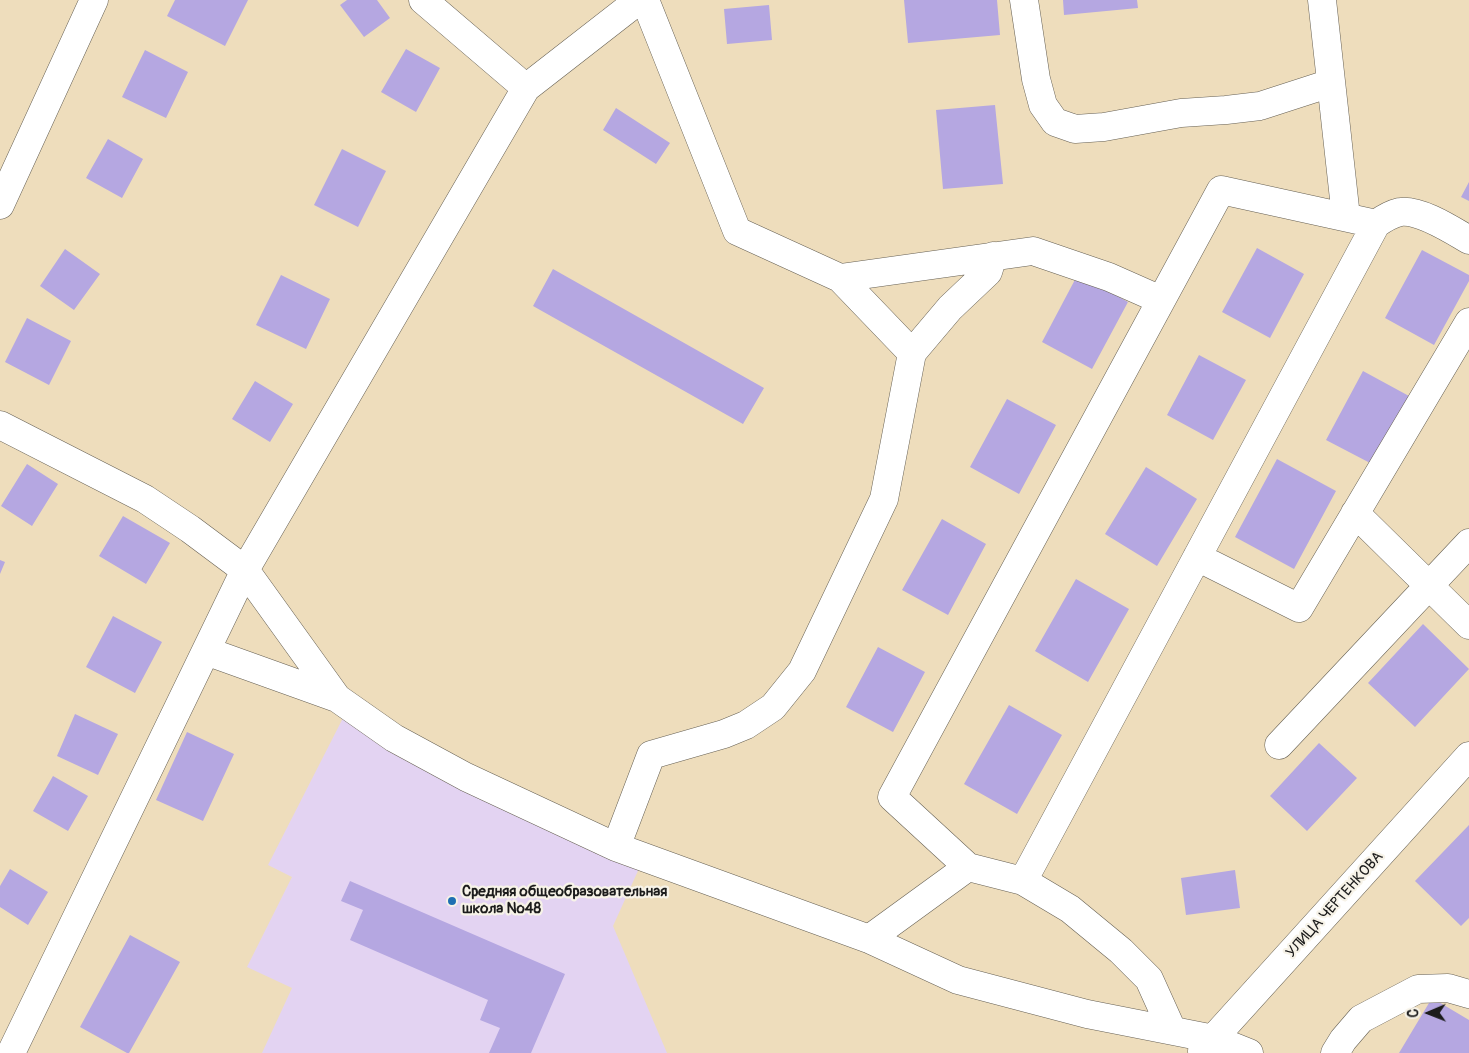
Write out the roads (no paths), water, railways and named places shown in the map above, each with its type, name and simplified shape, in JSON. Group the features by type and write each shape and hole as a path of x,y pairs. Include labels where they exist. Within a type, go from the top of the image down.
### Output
{"street":[{"path":"0,205 94,0"},
{"path":"423,0 526,88"},
{"path":"11,1053 245,570 526,88 639,0"},
{"path":"645,0 737,230 840,278 912,353"},
{"path":"1024,0 1036,80 1043,105 1055,122 1075,129 1104,127 1181,113 1260,106 1331,83"},
{"path":"1322,0 1346,217"},
{"path":"1172,1030 1149,978 1121,951 1070,909 1023,881 968,868 892,797 1221,190 1376,224"},
{"path":"1023,881 1376,224 1388,216 1402,212 1415,214 1436,221 1469,240"},
{"path":"840,278 1033,251 1109,277 1161,300"},
{"path":"616,847 651,755 724,734 746,725 773,707 802,671 884,499 912,353 950,308 988,272 993,256"},
{"path":"1197,557 1299,608 1469,322"},
{"path":"0,425 145,499 190,529 245,570 337,698"},
{"path":"1355,513 1469,625"},
{"path":"1279,745 1469,543"},
{"path":"206,651 337,698 394,738 466,777 616,847 869,939 958,980 1087,1014 1172,1030 1207,1046 1249,1053"},
{"name":"УЛИЦА ЧЕРТЕНКОВА","path":"1207,1046 1469,756"},
{"path":"869,939 968,868"},
{"path":"1335,1053 1343,1040 1361,1019 1418,990 1448,988 1469,994"}],"place":[{"name":"Средняя общеобразовательная школа №48","path":"452,901"}]}
